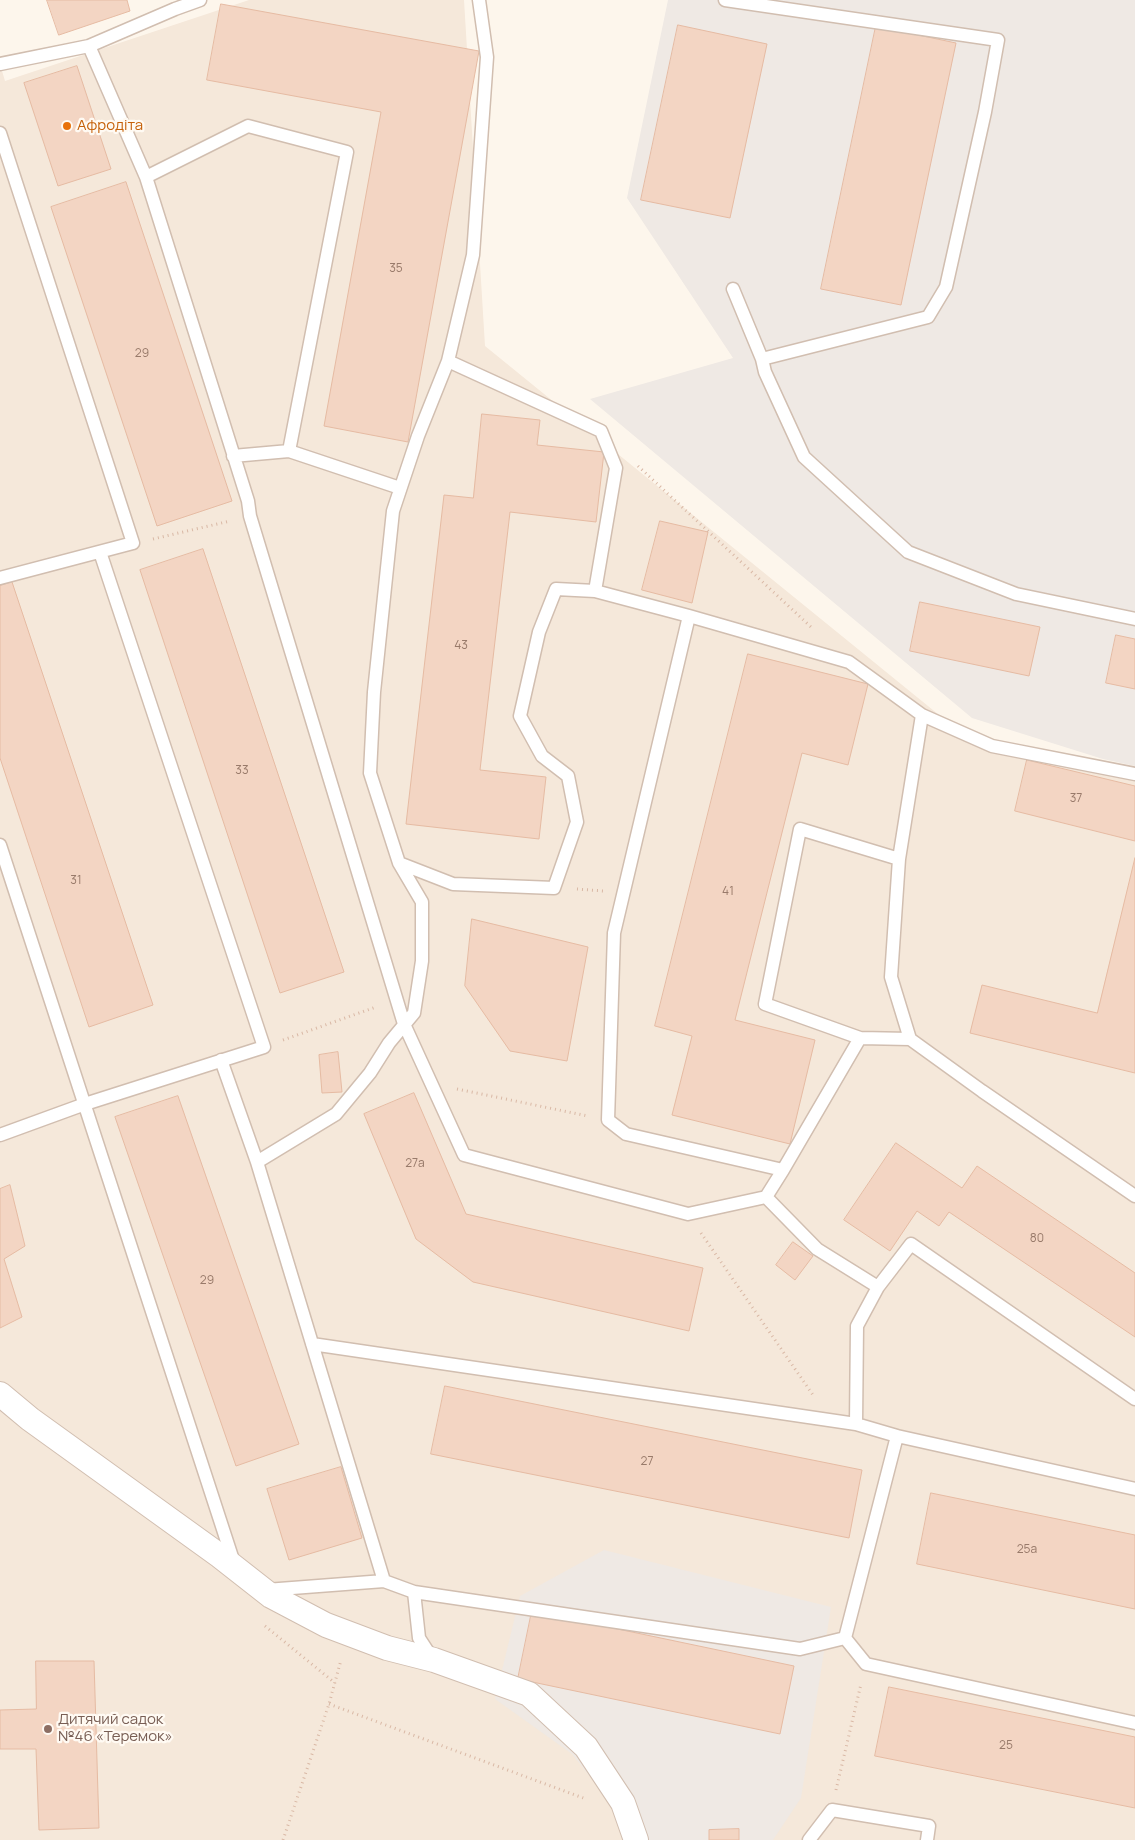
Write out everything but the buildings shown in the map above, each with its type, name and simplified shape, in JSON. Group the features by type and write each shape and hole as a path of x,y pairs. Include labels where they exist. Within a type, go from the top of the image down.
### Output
{"street":[{"path":"0,1394 30,1419 264,1590 326,1625 348,1634 387,1648 434,1660 529,1694 586,1747 623,1802 636,1840"}],"lane":[{"path":"0,64 89,46 200,0"},
{"path":"257,1162 336,1114 370,1073 389,1042 414,1012 422,960 422,902 399,863 370,773 374,692 393,511 418,436 448,361 473,256 487,57 478,0"},
{"path":"725,0 998,40 985,112 946,288 928,317 762,359"},
{"path":"89,46 146,177 248,501 250,516 404,1024 464,1156 688,1214 766,1197 860,1038"},
{"path":"146,177 248,126 347,152 289,451"},
{"path":"0,133 133,543 0,578"},
{"path":"733,289 762,359 765,372 804,457 908,552 1016,594 1135,619"},
{"path":"448,361 601,431 616,468 595,591"},
{"path":"233,456 289,451 400,488"},
{"path":"0,1135 85,1104 264,1047 100,552"},
{"path":"399,863 453,884 554,888 577,822 568,776 542,756 520,716 539,632 556,589 595,591 849,662 922,715 992,746 1135,774"},
{"path":"689,616 614,933 608,1120 626,1134 783,1170"},
{"path":"910,1038 892,976 899,859 922,715"},
{"path":"899,859 800,829 765,1004 860,1038 910,1038 982,1091 1135,1196"},
{"path":"0,845 236,1568"},
{"path":"221,1060 257,1162 384,1581"},
{"path":"766,1197 817,1249 878,1287"},
{"path":"856,1424 857,1326 878,1287 911,1244 1135,1399"},
{"path":"312,1344 856,1424 897,1436 1135,1489"},
{"path":"845,1638 897,1436"},
{"path":"264,1590 384,1581 414,1592 800,1649 845,1638"},
{"path":"414,1592 419,1638 434,1660"},
{"path":"845,1638 866,1664 1135,1722"},
{"path":"809,1840 832,1810 929,1826 927,1840"}],"path":[{"path":"637,465 812,628"},
{"path":"133,543 250,516"},
{"path":"554,888 624,892"},
{"path":"264,1047 397,1000"},
{"path":"432,1084 608,1120"},
{"path":"688,1214 831,1421"},
{"path":"283,1840 329,1704 348,1634"},
{"path":"832,1810 866,1664"},
{"path":"329,1704 587,1800 626,1810"}],"shaded area":[{"path":"249,0 464,0 485,346 960,732 1135,775 1135,1840 0,1840 0,64 5,81"},
{"path":"668,0 1135,0 1135,766 1103,759 972,718 590,399 733,358 627,198"},
{"path":"604,1550 831,1607 801,1798 773,1840 628,1840 618,1812 572,1754 495,1699 520,1596"}],"place":[{"name":"Афродіта","path":"67,126"},
{"name":"Дитячий садок №46 «Теремок»","path":"48,1729"}]}
